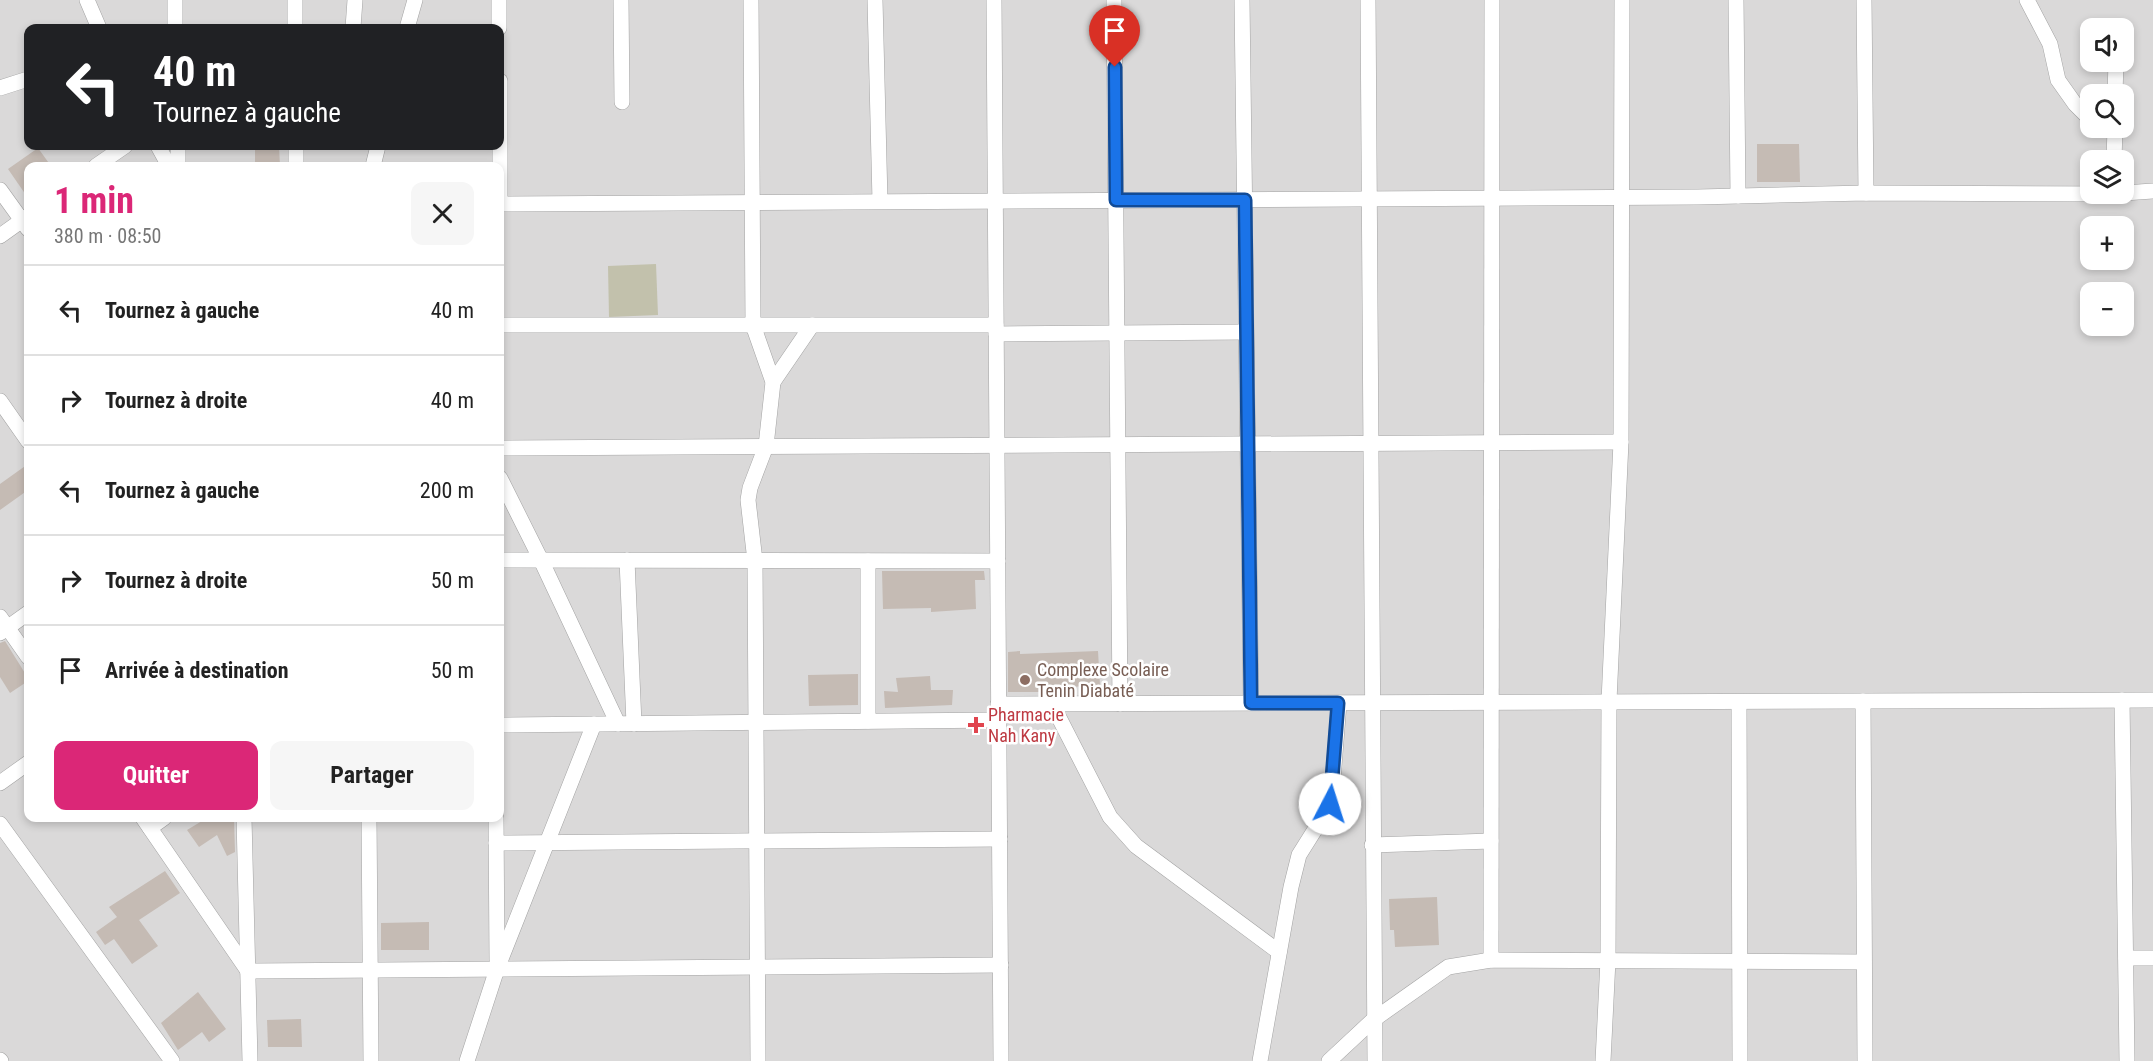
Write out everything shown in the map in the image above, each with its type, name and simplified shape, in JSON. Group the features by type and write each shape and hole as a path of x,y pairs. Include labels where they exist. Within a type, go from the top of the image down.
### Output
{"street":[{"path":"87,0 97,24"},
{"path":"175,0 176,24"},
{"path":"295,0 295,24"},
{"path":"353,24 355,0"},
{"path":"408,24 415,0"},
{"path":"499,0 499,24"},
{"path":"621,0 622,102"},
{"path":"751,0 753,325 772,382 766,446 750,488 748,500 755,561 758,1061"},
{"path":"875,0 880,201"},
{"path":"994,0 1001,1061"},
{"path":"1114,0 1120,704"},
{"path":"1242,0 1251,703"},
{"path":"1368,0 1375,1061"},
{"path":"1491,960 1492,0"},
{"path":"1603,1061 1608,960 1609,701 1621,442 1622,0"},
{"path":"1736,0 1738,196"},
{"path":"1864,0 1866,193"},
{"path":"2027,0 2050,44 2058,80 2080,109"},
{"path":"0,88 24,80"},
{"path":"2109,138 2115,144"},
{"path":"2115,138 2115,150"},
{"path":"102,162 119,150"},
{"path":"0,190 24,220"},
{"path":"2134,192 2153,191"},
{"path":"504,204 1621,197 1866,193 2080,194"},
{"path":"0,236 24,223"},
{"path":"504,326 812,325 1117,333 1246,332"},
{"path":"772,382 812,325"},
{"path":"0,401 24,435"},
{"path":"504,448 1621,442"},
{"path":"504,486 618,724"},
{"path":"504,560 998,561"},
{"path":"627,560 634,724"},
{"path":"868,561 868,721"},
{"path":"24,615 2,626 24,652"},
{"path":"2122,700 2127,1061"},
{"path":"999,704 2153,700"},
{"path":"1863,701 1865,1061"},
{"path":"1739,702 1740,1061"},
{"path":"1260,1061 1291,887 1299,855 1330,804 1338,703"},
{"path":"1052,704 1110,817 1136,846 1279,952"},
{"path":"504,725 999,720"},
{"path":"467,1061 497,969 594,724"},
{"path":"0,783 24,766"},
{"path":"244,822 250,1061"},
{"path":"369,822 371,1061"},
{"path":"496,822 497,969"},
{"path":"146,823 248,971"},
{"path":"0,824 172,1061"},
{"path":"496,843 1000,839"},
{"path":"1372,845 1491,841"},
{"path":"2126,958 2153,958"},
{"path":"1329,1061 1373,1020 1448,968 1491,960 1864,962"},
{"path":"248,971 1001,965"}],"shaded area":[{"path":"0,0 2153,0 2153,1061 0,1061"},
{"path":"656,264 658,315 609,317 608,266"}],"building":[{"path":"1757,144 1799,144 1800,182 1757,182"},
{"path":"35,150 39,150 48,162 24,162 24,192 8,169"},
{"path":"255,150 279,150 280,162 255,162"},
{"path":"24,467 24,493 0,510 0,484"},
{"path":"882,571 984,571 985,580 975,580 976,609 931,612 931,608 883,609"},
{"path":"5,641 24,672 24,684 10,693 0,677 0,643"},
{"path":"1020,651 1020,654 1098,651 1100,685 1057,688 1057,692 1008,692 1008,652"},
{"path":"858,674 858,705 809,706 808,675"},
{"path":"930,676 931,690 953,690 952,705 885,708 884,691 898,692 896,678"},
{"path":"200,822 234,822 235,852 227,856 217,835 199,847 187,830"},
{"path":"165,871 180,893 139,920 158,946 132,964 114,939 105,945 96,932 117,917 109,907"},
{"path":"1437,897 1439,945 1395,947 1394,930 1390,930 1389,899"},
{"path":"429,922 429,950 381,950 381,923"},
{"path":"198,992 226,1029 209,1042 202,1032 178,1050 161,1023"},
{"path":"301,1019 302,1047 268,1047 267,1020"}],"place":[{"name":"Complexe Scolaire Tenin Diabaté","path":"1025,680"},
{"name":"Pharmacie Nah Kany","path":"976,725"}],"route":[{"path":"1115,67 1116,200 1245,200 1251,703 1338,703 1330,804"}]}
